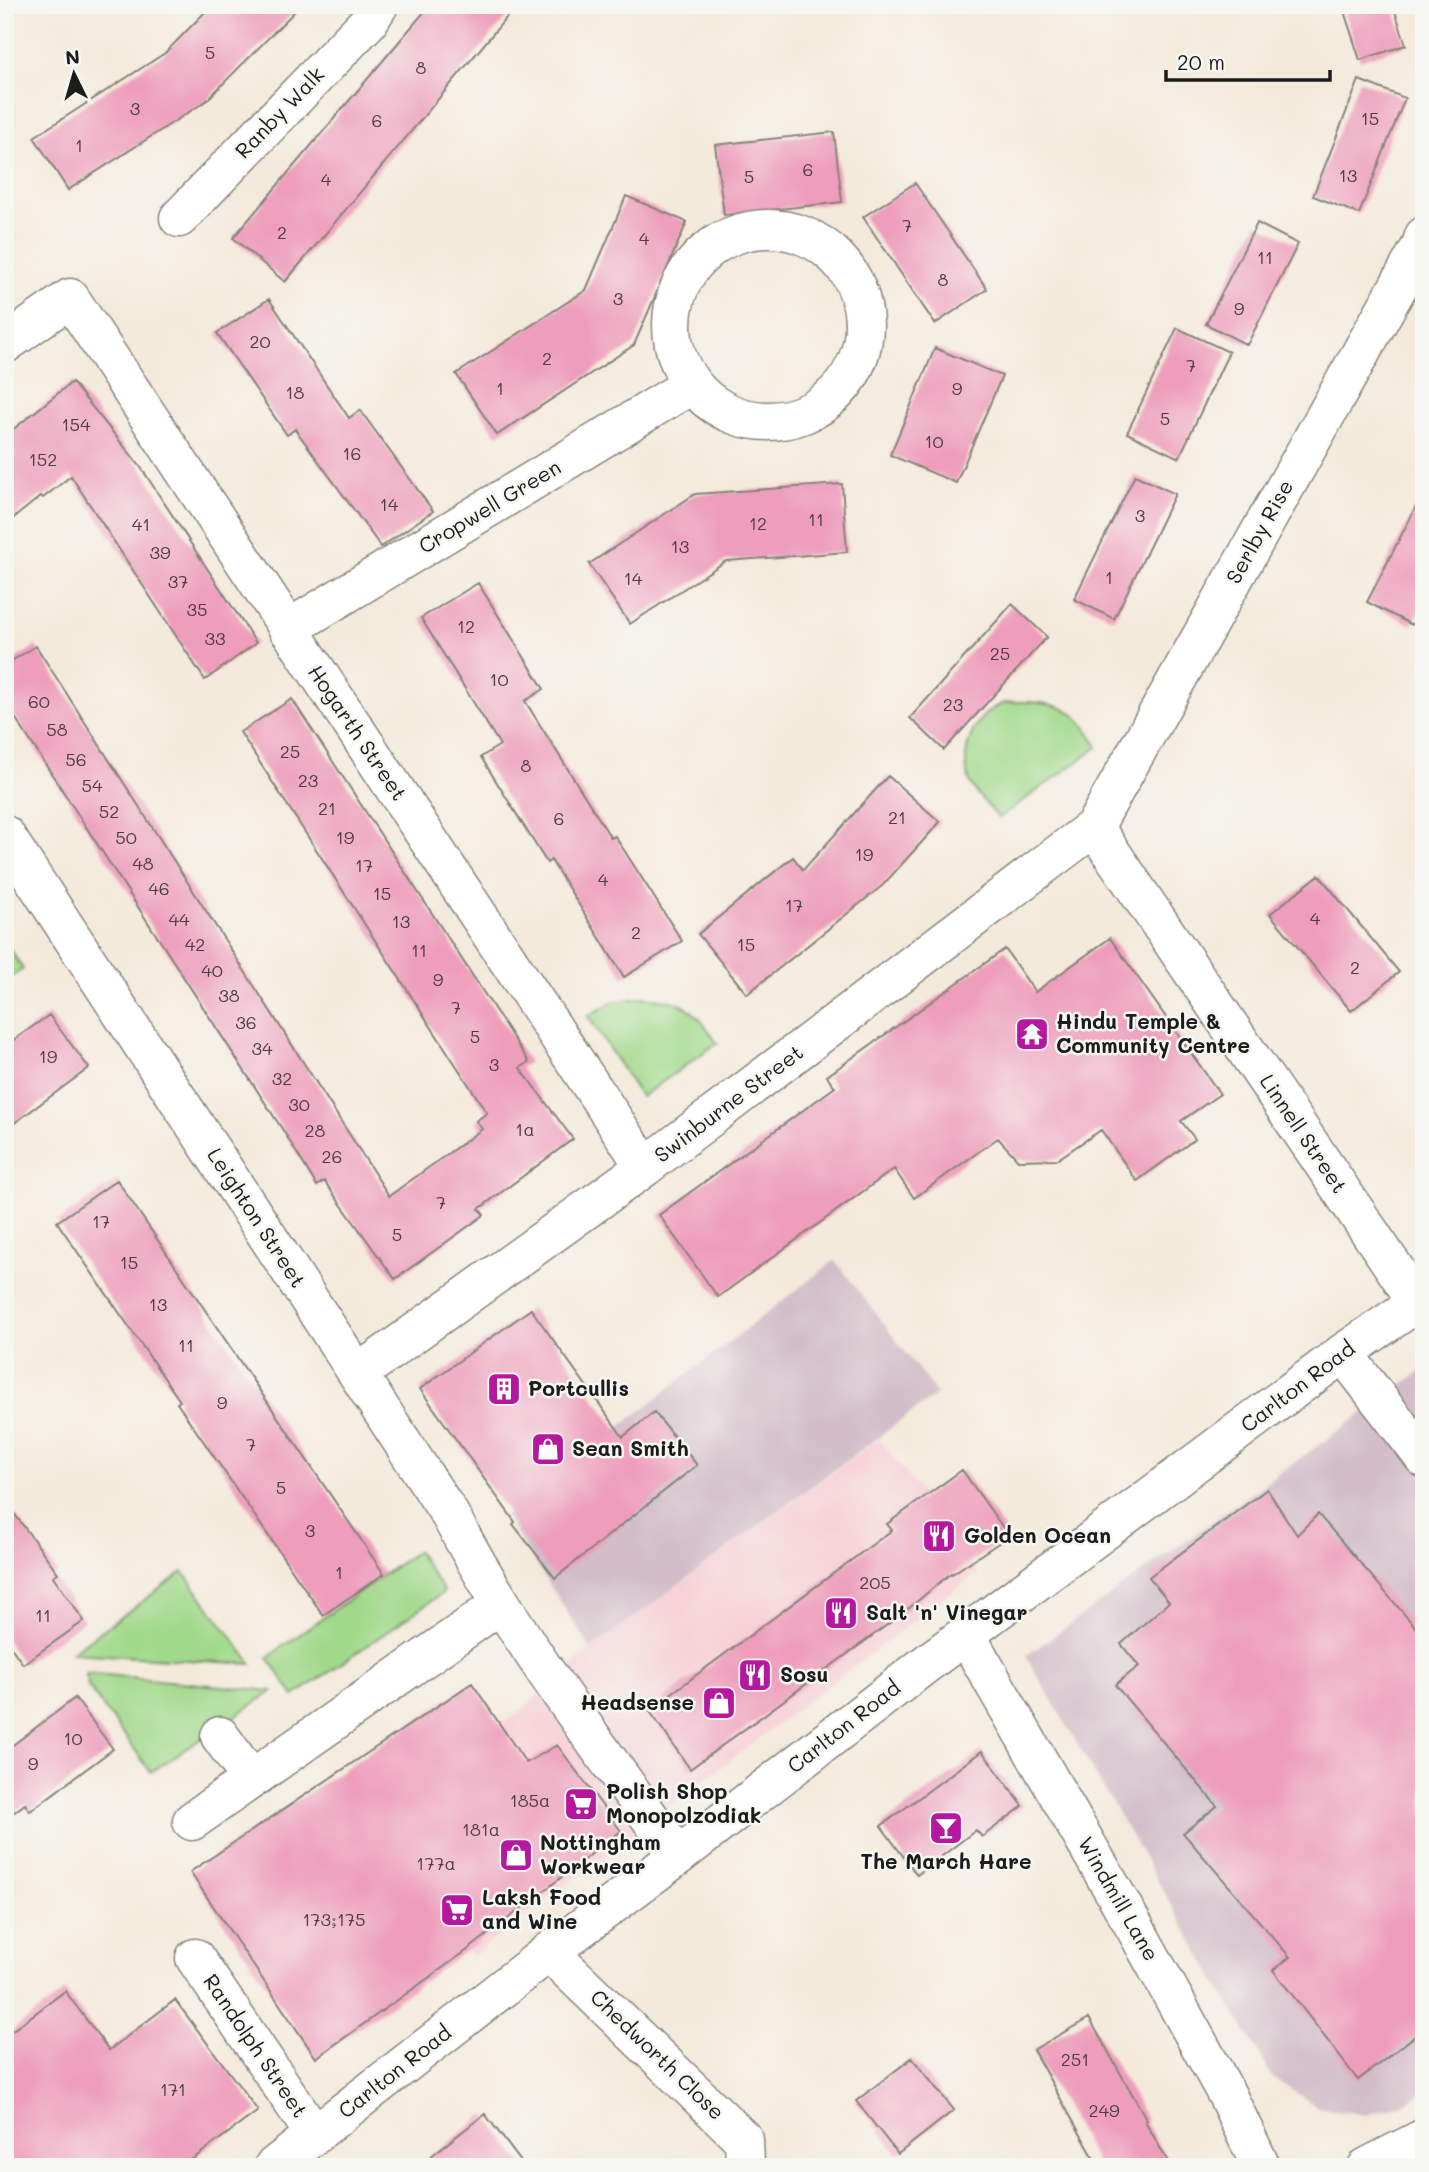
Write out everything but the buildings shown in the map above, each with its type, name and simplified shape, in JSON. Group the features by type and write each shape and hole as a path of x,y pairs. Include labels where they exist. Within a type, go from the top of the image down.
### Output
{"street":[{"name":"Ranby Walk","path":"179,218 369,21 379,5"},
{"path":"768,227 810,237 844,264 862,303 862,346 847,385 810,412 768,422 725,412 691,385 672,346 672,303 691,264 725,237 768,227"},
{"name":"Serlby Rise","path":"1094,827 1415,258 1424,236"},
{"name":"Hogarth Street","path":"5,344 70,298 645,1167"},
{"name":"Cropwell Green","path":"288,629 691,385"},
{"name":"Swinburne Street","path":"359,1373 645,1167 1094,827"},
{"name":"Linnell Street","path":"1094,827 1421,1301"},
{"name":"Leighton Street","path":"5,835 359,1373 450,1515 482,1575 551,1683 678,1856"},
{"name":"Carlton Road","path":"273,2167 549,1952 966,1635 1343,1353 1421,1301"},
{"path":"1343,1353 1424,1458"},
{"path":"191,1821 501,1604"},
{"name":"Windmill Lane","path":"966,1635 1142,1940 1227,2095 1261,2167"},
{"path":"220,1736 251,1779"},
{"name":"Chedworth Close","path":"549,1952 744,2140 743,2167"},
{"name":"Randolph Street","path":"195,1958 315,2135"},
{"path":"1367,2167 1424,2138"}],"shaded area":[{"path":"835,1260 937,1394 591,1649 505,1516"},
{"path":"1424,1369 1424,2092 1402,2105 1365,2115 1318,2107 1273,2078 1026,1656"},
{"path":"879,1439 978,1572 472,1956 365,1815 520,1711 591,1649"}],"green space":[{"path":"1005,703 1044,703 1072,713 1085,726 1098,747 999,818 971,784 967,773 967,749 976,727 992,710"},
{"path":"5,942 23,969 5,981"},
{"path":"643,997 669,1001 687,1008 701,1021 717,1043 641,1097 588,1016 613,1002"},
{"path":"417,1551 444,1592 294,1696 268,1657"},
{"path":"183,1572 252,1664 71,1653"},
{"path":"86,1673 273,1691 151,1772 88,1686"}],"place":[{"name":"Hindu Temple & Community Centre","path":"1032,1034"},
{"name":"Portcullis","path":"504,1389"},
{"name":"Sean Smith","path":"548,1449"},
{"name":"Golden Ocean","path":"939,1536"},
{"name":"Salt 'n' Vinegar","path":"841,1613"},
{"name":"Sosu","path":"755,1675"},
{"name":"Headsense","path":"719,1703"},
{"name":"Polish Shop Monopolzodiak","path":"581,1804"},
{"name":"The March Hare","path":"946,1828"},
{"name":"Nottingham Workwear","path":"516,1855"},
{"name":"Laksh Food and Wine","path":"457,1910"}]}
